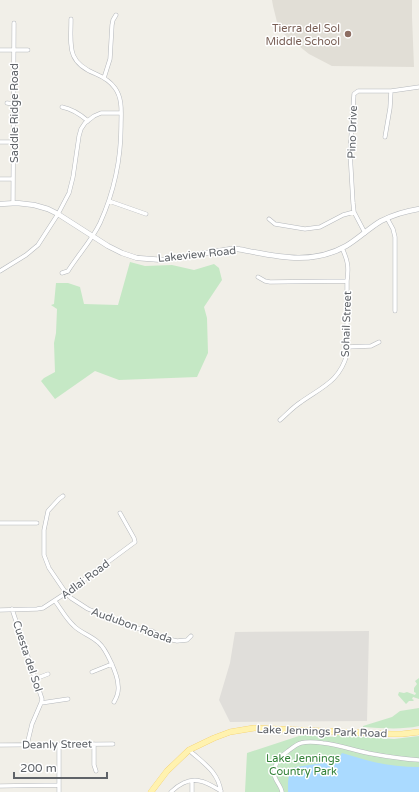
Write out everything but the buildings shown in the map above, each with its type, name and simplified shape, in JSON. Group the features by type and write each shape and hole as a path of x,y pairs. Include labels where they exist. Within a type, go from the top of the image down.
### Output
{"main road":[{"name":"Lake Jennings Park Road","path":"151,792 167,771 189,750 230,732 254,728 391,734 419,732"}],"street":[{"path":"104,78 110,59 112,25 116,15"},
{"path":"62,273 68,270 100,224 115,181 121,142 121,102 117,92 110,82 85,70 78,64 72,53 71,19"},
{"name":"Saddle Ridge Road","path":"13,202 14,23"},
{"path":"0,50 28,50"},
{"name":"Pino Drive","path":"365,233 354,212 350,152 354,93 358,91 391,91 419,87"},
{"path":"385,137 390,108 391,91"},
{"path":"7,103 14,104"},
{"path":"62,107 77,112 88,120"},
{"path":"0,270 26,255 38,245 58,214 68,193 73,177 81,129 88,120 101,113 121,113"},
{"path":"0,142 13,142"},
{"path":"0,179 13,179"},
{"path":"108,201 146,214"},
{"name":"Lakeview Road","path":"0,204 13,202 48,209 122,253 137,258 163,260 231,249 282,257 314,257 342,248 387,218 400,213 419,209"},
{"path":"269,219 275,224 305,229 320,227 343,215 354,212"},
{"path":"387,218 393,229 395,237 395,311"},
{"name":"Sohail Street","path":"280,420 299,403 337,376 345,361 347,354 347,281 349,270 347,257 342,248"},
{"path":"258,277 270,282 347,281"},
{"path":"347,347 371,346 379,342"},
{"name":"Audubon Roada","path":"63,496 59,498 48,511 44,530 44,555 49,568 66,593 88,609 135,628 152,631 164,638 177,641 187,640 191,636"},
{"name":"Adlai Road","path":"0,610 43,608 55,601 134,542 134,538 120,513"},
{"path":"0,523 37,523"},
{"path":"55,601 78,630 103,646 112,664 118,684 118,691 114,702"},
{"name":"Cuesta del Sol","path":"12,609 42,699 32,724 27,745"},
{"path":"92,672 112,664"},
{"path":"35,679 48,674"},
{"name":"Cuesta del Sol","path":"41,703 68,699"},
{"path":"282,792 281,786 275,779 274,772 276,765 285,753 300,743 311,742 336,745 389,758 419,760"},
{"name":"Deanly Street","path":"0,744 113,744"},
{"path":"59,744 60,792"},
{"path":"94,744 94,765 96,771"},
{"path":"189,750 214,772 219,781 220,791"},
{"path":"171,792 187,781 200,780 220,791"},
{"path":"192,781 192,792"},
{"path":"0,786 59,785"}],"shaded area":[{"name":"Tierra del Sol Middle School","path":"272,0 412,0 414,67 332,66 309,54 279,30"},
{"path":"369,631 367,721 230,722 219,700 230,663 235,632"}],"green space":[{"path":"130,262 145,266 172,265 194,270 214,264 219,268 222,280 204,307 207,318 208,353 197,377 119,380 95,371 55,399 41,381 55,372 54,343 57,309 51,305 54,304 56,283 68,283 80,287 84,304 118,305"},
{"path":"419,678 419,699 413,697 413,701 409,701 406,704 398,695 399,692 407,692 415,695 416,693 414,692 414,688 417,684 415,681"},
{"path":"419,708 419,726 398,728 363,727 392,717 400,711"},
{"name":"Lake Jennings Country Park","path":"302,735 336,737 337,735 394,739 419,736 419,792 245,792 247,753"}],"water":[{"path":"342,753 386,764 419,767 419,792 288,792 289,778 293,769 296,767 336,761"}],"place":[{"name":"Tierra del Sol Middle School","path":"348,34"}]}
